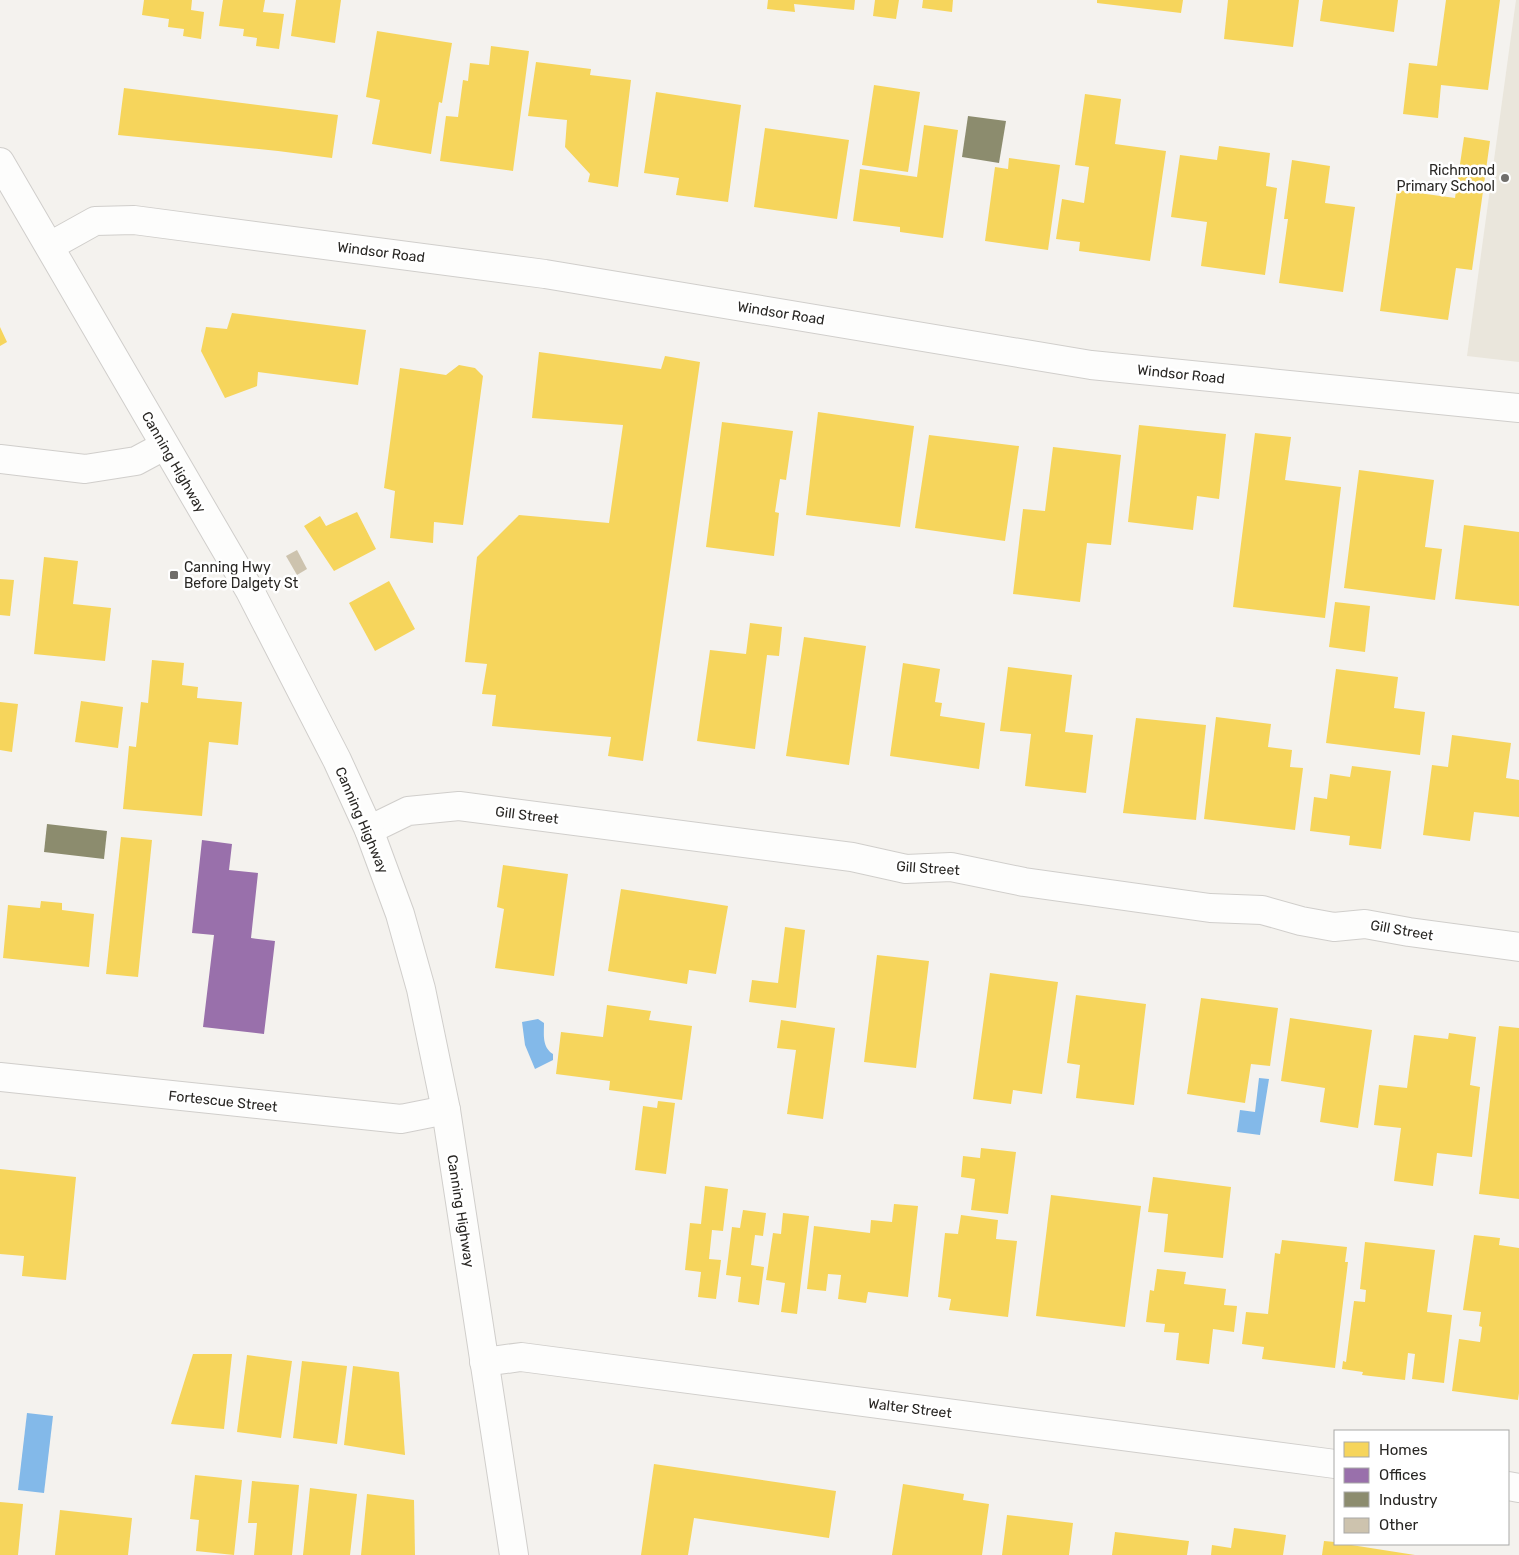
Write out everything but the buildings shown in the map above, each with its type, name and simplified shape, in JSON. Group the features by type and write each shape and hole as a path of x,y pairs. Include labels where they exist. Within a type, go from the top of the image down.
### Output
{"main road":[{"name":"Canning Highway","path":"0,162 250,591 337,760 369,830 400,914 421,989 446,1110 514,1555"},
{"name":"Windsor Road","path":"50,246 95,221 134,220 545,274 1091,365 1519,408"},
{"path":"0,459 85,469 136,461 164,446"},
{"name":"Gill Street","path":"369,830 408,811 459,806 852,857 906,868 951,867 1024,882 1210,908 1262,910 1301,921 1334,927 1365,924 1426,935 1519,947"},
{"name":"Fortescue Street","path":"0,1077 401,1119 446,1110"},
{"name":"Walter Street","path":"484,1362 521,1357 531,1358 1334,1464"}],"shaded area":[{"name":"Richmond Primary School","path":"1516,0 1519,0 1519,362 1467,356"}],"water":[{"path":"538,1019 544,1023 545,1044 553,1054 553,1060 535,1069 525,1045 522,1022"},
{"path":"1259,1078 1269,1079 1260,1135 1237,1132 1240,1110 1255,1112"},
{"path":"27,1413 53,1416 44,1493 18,1490"}],"place":[{"name":"Richmond Primary School","path":"1505,178"},
{"name":"Canning Hwy Before Dalgety St","path":"174,575"}]}
